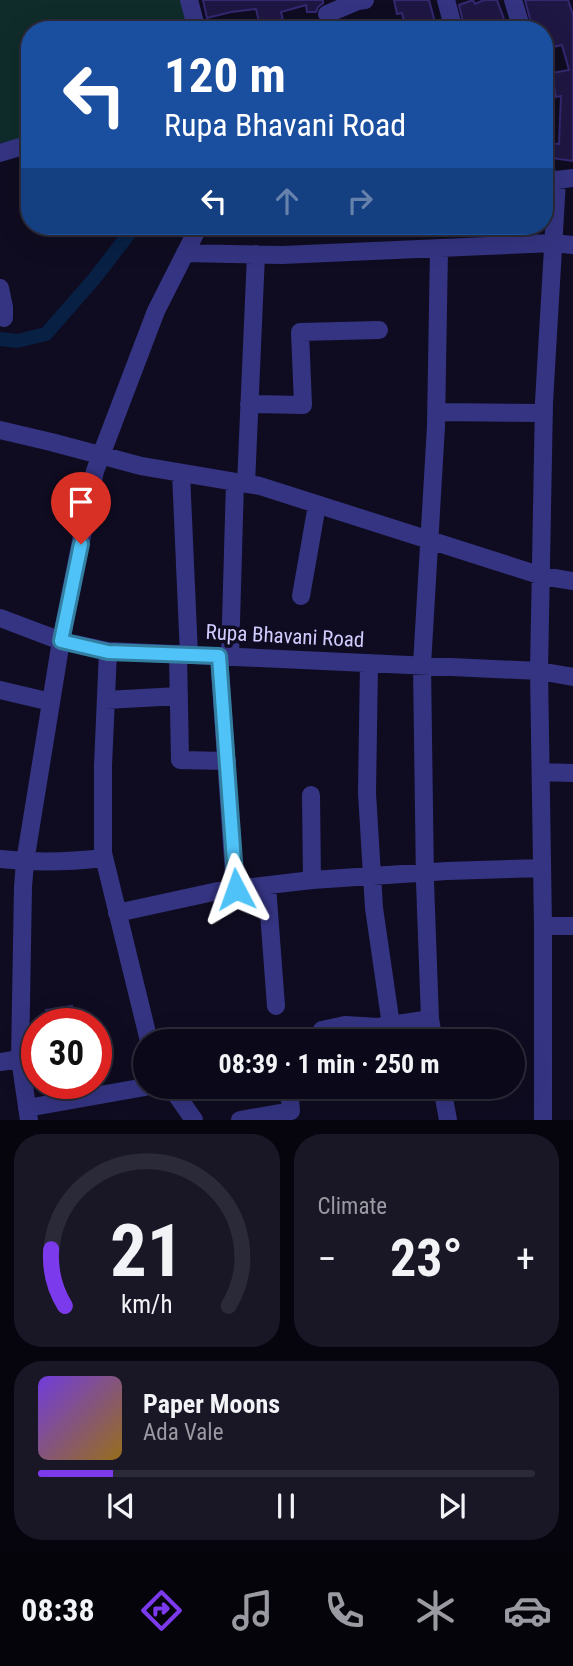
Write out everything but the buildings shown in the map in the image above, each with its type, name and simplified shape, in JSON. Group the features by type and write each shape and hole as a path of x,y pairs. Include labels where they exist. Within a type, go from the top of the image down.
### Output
{"street":[{"path":"189,0 195,21"},
{"path":"327,14 365,0"},
{"path":"513,0 519,21"},
{"path":"452,2 453,21"},
{"path":"0,153 21,147"},
{"path":"543,1120 540,671 544,413 558,178"},
{"path":"133,1090 28,1114 20,1059 22,900 25,862 61,641 95,471 156,311 194,235"},
{"path":"499,245 500,235"},
{"path":"185,253 282,255 553,243 573,245"},
{"path":"432,1029 425,873 422,665 437,412 439,248"},
{"path":"236,889 227,761 225,656 249,404 257,254"},
{"path":"0,288 4,318"},
{"path":"249,404 303,405 300,332 379,330"},
{"path":"437,412 544,413"},
{"path":"0,430 141,466 260,486 542,576 573,581"},
{"path":"181,473 184,654 179,696 180,760 227,761"},
{"path":"301,596 317,505"},
{"name":"Rupa Bhavani Road","path":"0,618 61,641 108,652 540,671 573,677"},
{"path":"108,652 103,766 104,858 146,1029"},
{"path":"369,663 367,793 372,876 391,1025"},
{"path":"0,690 51,702"},
{"path":"106,701 179,696"},
{"path":"541,772 573,773"},
{"path":"312,795 312,880"},
{"path":"0,859 68,862 104,858"},
{"path":"117,913 218,891 312,880 542,869"},
{"path":"267,886 276,1006"},
{"path":"543,926 573,926"},
{"path":"327,1029 345,1025 378,1027 430,1019"},
{"path":"0,1062 20,1059"},
{"path":"179,1099 194,1120"},
{"path":"240,1120 291,1111 290,1099"},
{"path":"444,1099 448,1120"}],"green space":[{"path":"0,0 193,0 198,21 21,21 21,138 0,143"}],"waterway":[{"path":"0,339 17,341 46,334 128,235"}],"route":[{"path":"81,544 61,641 108,652 219,656 236,889"}]}
